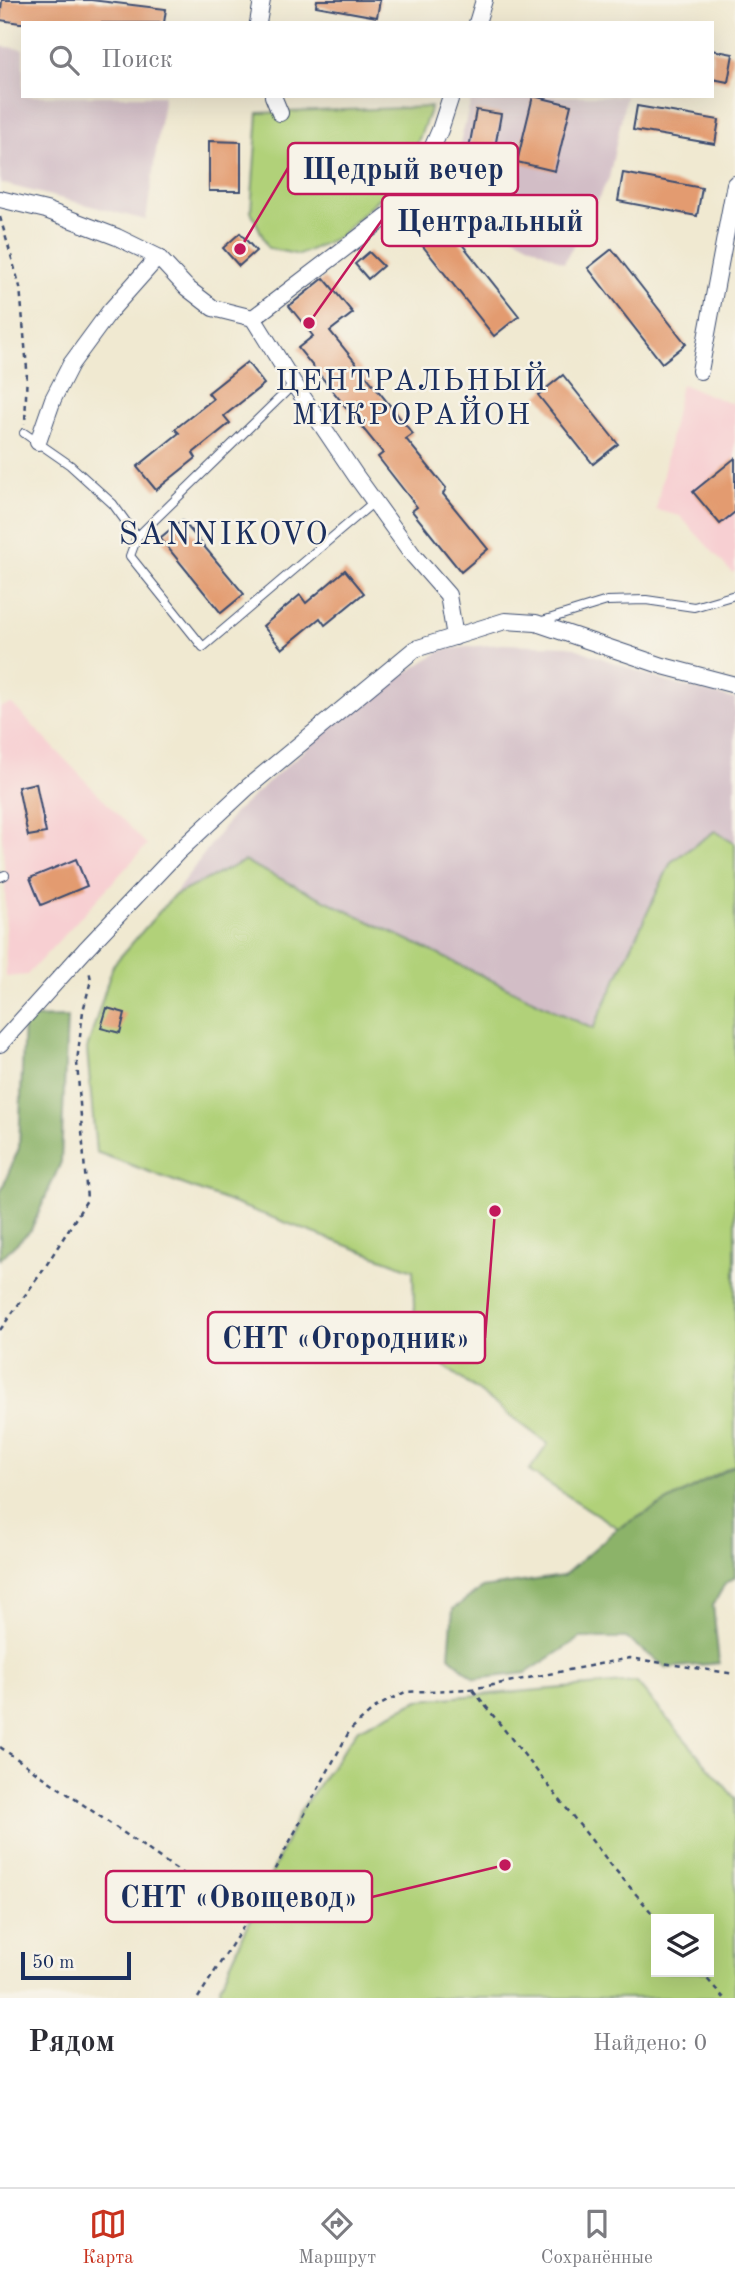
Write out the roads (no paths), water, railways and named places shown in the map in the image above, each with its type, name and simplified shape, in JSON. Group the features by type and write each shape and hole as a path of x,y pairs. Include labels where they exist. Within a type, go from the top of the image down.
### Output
{"street":[{"path":"258,21 262,0"},
{"path":"478,21 484,0"},
{"path":"274,98 280,113"},
{"path":"253,318 391,213 416,185 440,130 450,98"},
{"path":"700,371 729,250 735,184"},
{"path":"0,199 46,210 117,237 158,257 187,288 213,308 253,318 356,477 413,555 449,596 455,637"},
{"path":"38,442 53,399 71,364 110,311 158,257"},
{"path":"0,1044 177,853 248,787 415,649 505,621 536,623 663,666 735,685"}],"lane":[{"path":"294,384 137,537 130,556 203,647 375,501"},
{"path":"24,433 70,465 113,504 137,537"},
{"path":"536,623 607,601 646,600 694,607 735,594"}],"place":[{"name":"Щедрый вечер","path":"240,249"},
{"name":"Центральный","path":"309,323"},
{"name":"СНТ «Огородник»","path":"495,1211"},
{"name":"СНТ «Овощевод»","path":"505,1865"}],"district":[{"name":"ЦЕНТРАЛЬНЫЙ МИКРОРАЙОН","path":"412,399"},
{"name":"SANNIKOVO","path":"224,536"}]}
